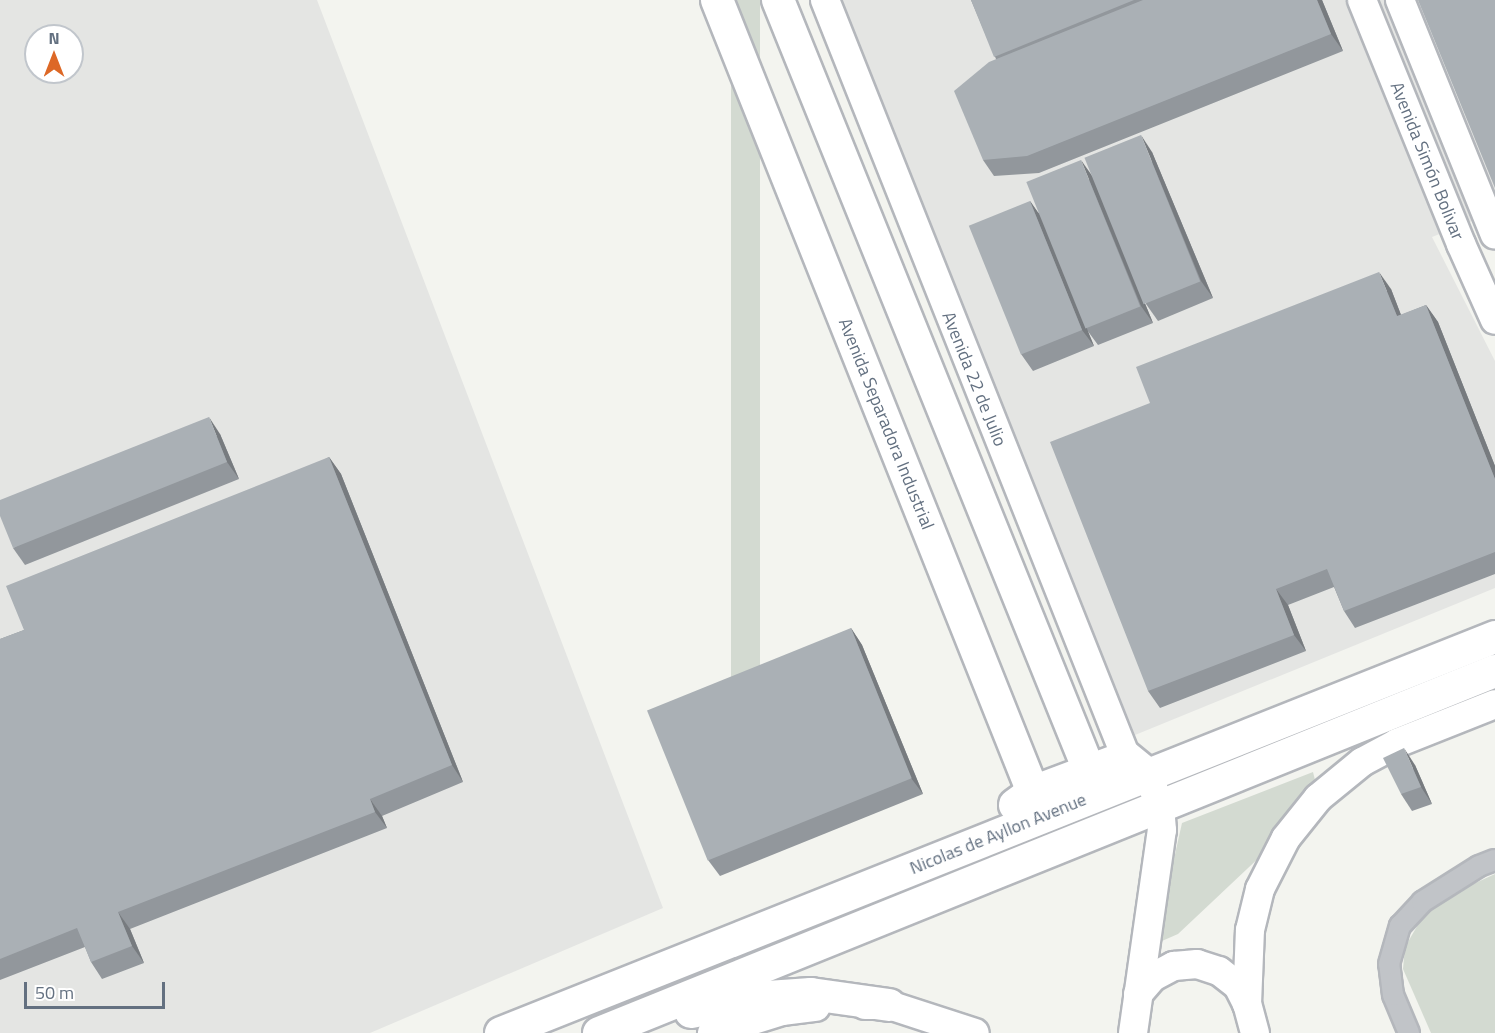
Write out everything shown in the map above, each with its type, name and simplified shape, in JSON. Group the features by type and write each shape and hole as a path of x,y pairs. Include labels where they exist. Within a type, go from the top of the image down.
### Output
{"main road":[{"name":"Avenida Separadora Industrial","path":"717,0 1033,792"},
{"path":"778,0 1089,770"},
{"name":"Nicolas de Ayllon Avenue","path":"501,1033 967,846 1137,766 1495,638"},
{"name":"Nicolas de Ayllon Avenue","path":"608,1030 1495,671"},
{"path":"967,846 1033,792 1089,770 1137,766"},
{"path":"608,1030 768,997 811,994 889,1005"}],"street":[{"name":"Avenida 22 de Julio","path":"825,0 1137,766"},
{"name":"Avenida Simón Bolivar","path":"1362,0 1461,244 1495,320"},
{"name":"Avenida Simón Bolivar","path":"1400,0 1495,235"},
{"path":"1247,1004 1250,930 1268,870 1301,818 1347,772 1397,743 1495,704"},
{"path":"1133,1033 1161,830 1160,806 1137,766"},
{"path":"1409,1033 1393,995 1389,964 1400,926 1422,902 1479,866 1495,860"},
{"path":"1138,994 1153,977 1174,966 1197,964 1220,971 1238,986 1247,1004 1255,1033"},
{"path":"712,1033 782,1011 813,1007 889,1005 975,1033"}],"shaded area":[{"path":"0,0 317,0 663,908 370,1033 0,1033"},
{"path":"731,0 760,0 760,806 731,806"},
{"path":"840,0 1495,0 1495,212 1432,237 1495,361 1495,588 1135,735 1001,407"},
{"path":"1313,772 1316,784 1264,853 1178,934 1155,944 1182,823"},
{"path":"1495,874 1495,1033 1431,1033 1403,969 1405,947 1423,916 1456,892"}],"building":[{"path":"971,0 1134,0 994,57"},
{"path":"1143,0 1317,0 1331,34 1027,156 983,160 954,91 989,62"},
{"path":"1418,0 1495,0 1495,188"},
{"path":"1141,135 1200,281 1144,304 1084,158"},
{"path":"1081,160 1140,306 1085,329 1026,182"},
{"path":"1030,201 1082,330 1021,355 969,226"},
{"path":"1379,272 1397,316 1426,305 1495,479 1495,552 1344,611 1327,569 1276,589 1294,635 1148,691 1050,442 1150,403 1136,367"},
{"path":"209,417 227,462 13,548 0,516 0,500"},
{"path":"329,457 452,765 370,799 375,812 118,912 132,946 91,962 77,928 0,959 0,639 24,630 6,586"},
{"path":"851,628 912,778 708,861 647,710"},
{"path":"1404,748 1421,787 1401,794 1383,758"}]}
